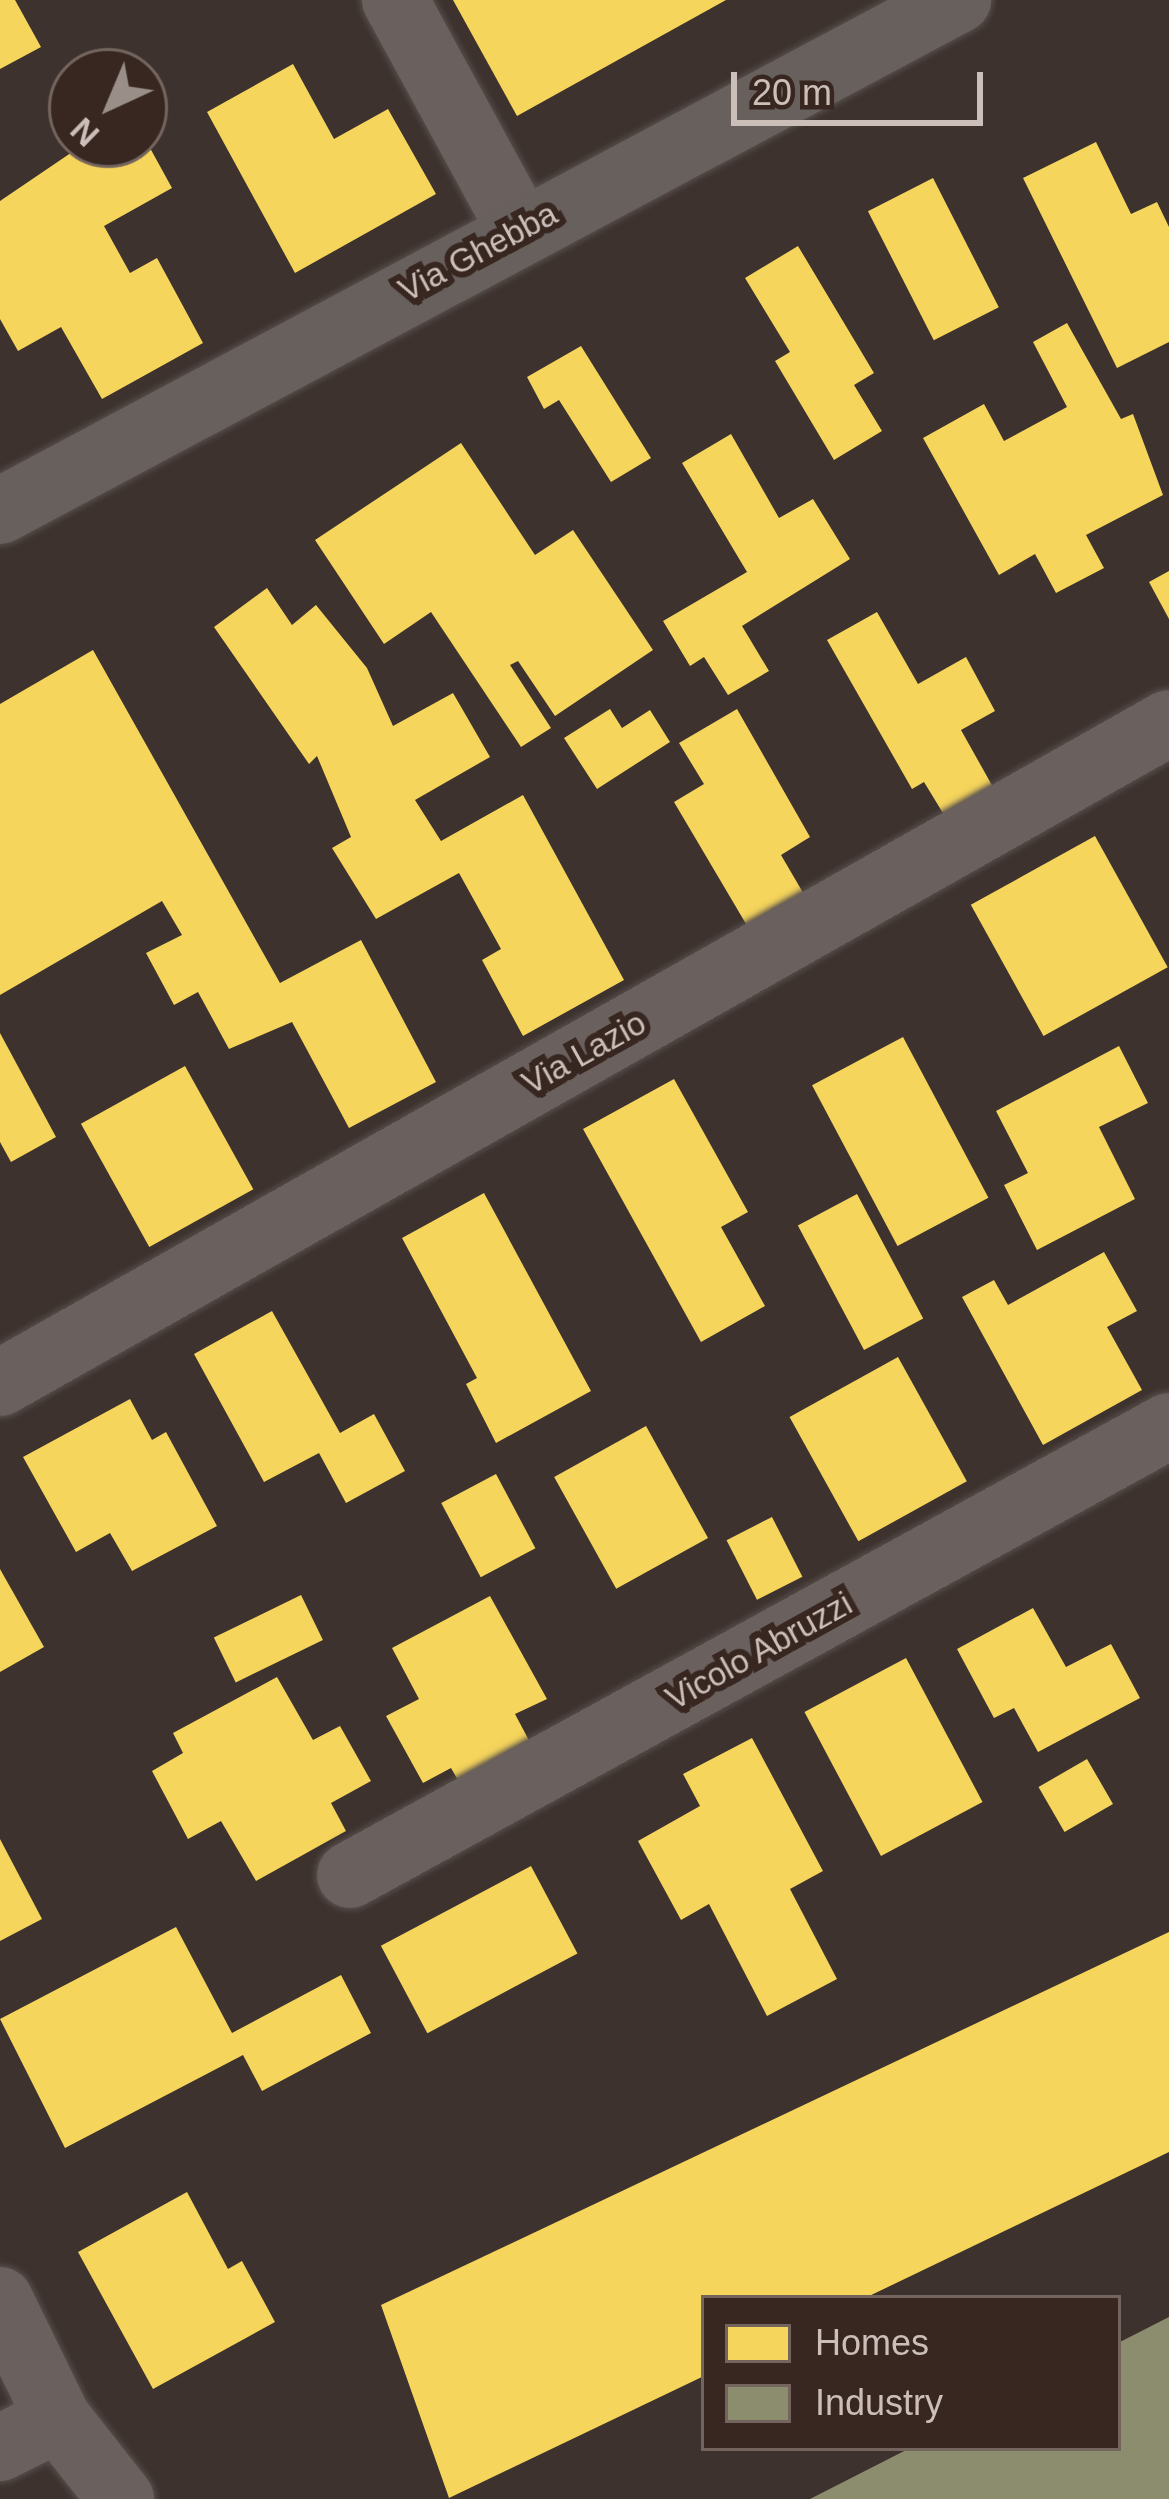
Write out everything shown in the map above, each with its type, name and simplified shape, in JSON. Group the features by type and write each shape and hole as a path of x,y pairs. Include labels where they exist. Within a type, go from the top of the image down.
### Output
{"street":[{"path":"395,0 520,229"},
{"name":"Via Ghebba","path":"5,495 958,0"},
{"name":"Via Lazio","path":"0,1383 1169,723"},
{"name":"Vicolo Abruzzi","path":"350,1875 1169,1426"},
{"path":"0,2300 58,2419 121,2499"},
{"path":"0,2448 58,2419"}],"building: Homes":[{"path":"0,0 15,0 41,47 0,69"},
{"path":"453,0 726,0 517,116"},
{"path":"293,64 334,139 388,109 436,194 295,273 207,112"},
{"path":"1096,142 1131,214 1157,202 1169,227 1169,342 1117,368 1023,178"},
{"path":"49,168 161,168 172,188 104,226 130,273 157,258 203,343 102,399 61,327 18,351 0,319 0,201"},
{"path":"933,178 999,307 934,340 868,211"},
{"path":"798,246 874,373 854,385 882,431 834,460 775,361 790,352 745,278"},
{"path":"1067,323 1121,419 1133,414 1163,495 1086,535 1104,568 1056,593 1035,554 999,575 923,438 984,404 1004,441 1067,407 1033,342"},
{"path":"581,346 651,458 611,482 559,400 544,409 527,377"},
{"path":"731,434 779,518 813,499 850,559 742,626 769,671 728,695 704,657 690,666 663,621 747,572 682,463"},
{"path":"461,443 535,555 573,530 653,650 555,716 518,661 510,665 551,728 521,747 431,612 384,644 315,540"},
{"path":"1169,571 1169,619 1149,582"},
{"path":"267,588 292,625 316,605 367,668 393,726 453,693 490,757 415,800 441,841 523,795 624,980 523,1036 482,960 501,949 459,873 376,919 332,848 351,837 317,756 309,764 214,627"},
{"path":"877,612 918,684 966,657 995,711 961,730 998,796 949,823 924,782 912,789 827,640"},
{"path":"93,650 280,983 361,940 436,1082 349,1128 292,1022 229,1049 198,992 174,1005 146,953 182,935 162,901 0,995 0,704"},
{"path":"610,709 622,728 650,710 670,742 597,789 564,738"},
{"path":"737,709 810,837 781,855 805,896 749,929 674,802 704,784 679,743"},
{"path":"1095,836 1168,967 1044,1036 971,905"},
{"path":"0,1033 56,1137 11,1162 0,1142"},
{"path":"903,1037 988,1198 898,1246 812,1085"},
{"path":"1119,1046 1148,1103 1099,1127 1135,1199 1037,1250 1004,1185 1028,1173 996,1111"},
{"path":"185,1066 253,1189 149,1247 81,1124"},
{"path":"674,1079 748,1212 721,1227 765,1306 701,1342 583,1129"},
{"path":"484,1193 591,1391 496,1443 466,1384 477,1378 402,1238"},
{"path":"857,1194 923,1318 864,1350 798,1225"},
{"path":"1104,1252 1137,1311 1107,1327 1142,1390 1043,1445 962,1297 994,1280 1008,1305"},
{"path":"272,1311 340,1433 374,1414 405,1471 346,1503 319,1453 264,1482 194,1354"},
{"path":"898,1357 967,1481 858,1541 790,1417"},
{"path":"130,1399 152,1440 166,1432 217,1526 132,1571 110,1533 76,1552 23,1457"},
{"path":"646,1426 708,1538 616,1589 554,1477"},
{"path":"496,1474 535,1548 481,1577 441,1503"},
{"path":"772,1517 802,1577 757,1600 727,1540"},
{"path":"0,1569 44,1647 0,1672"},
{"path":"301,1595 323,1640 236,1682 214,1638"},
{"path":"490,1596 547,1699 515,1714 541,1763 470,1801 451,1768 423,1783 386,1716 419,1699 392,1648"},
{"path":"1033,1608 1066,1667 1111,1644 1140,1698 1038,1752 1014,1708 994,1718 957,1649"},
{"path":"906,1658 983,1802 881,1856 804,1712"},
{"path":"277,1677 313,1740 340,1726 371,1781 331,1803 346,1831 256,1881 221,1821 188,1839 152,1771 183,1753 173,1733"},
{"path":"752,1738 823,1871 790,1889 837,1979 767,2016 709,1904 681,1920 638,1841 700,1806 683,1774"},
{"path":"1087,1759 1113,1804 1065,1832 1039,1787"},
{"path":"0,1839 42,1919 0,1941"},
{"path":"531,1866 577,1953 427,2033 381,1946"},
{"path":"176,1927 232,2033 341,1975 371,2033 262,2091 243,2055 65,2148 0,2019"},
{"path":"1169,1932 1169,2152 871,2295 701,2295 701,2377 449,2498 381,2305"},
{"path":"187,2192 228,2269 242,2261 275,2322 153,2389 78,2252"}],"building: Industry":[{"path":"1169,2317 1169,2499 810,2499 904,2451 1121,2451 1121,2341"}]}
